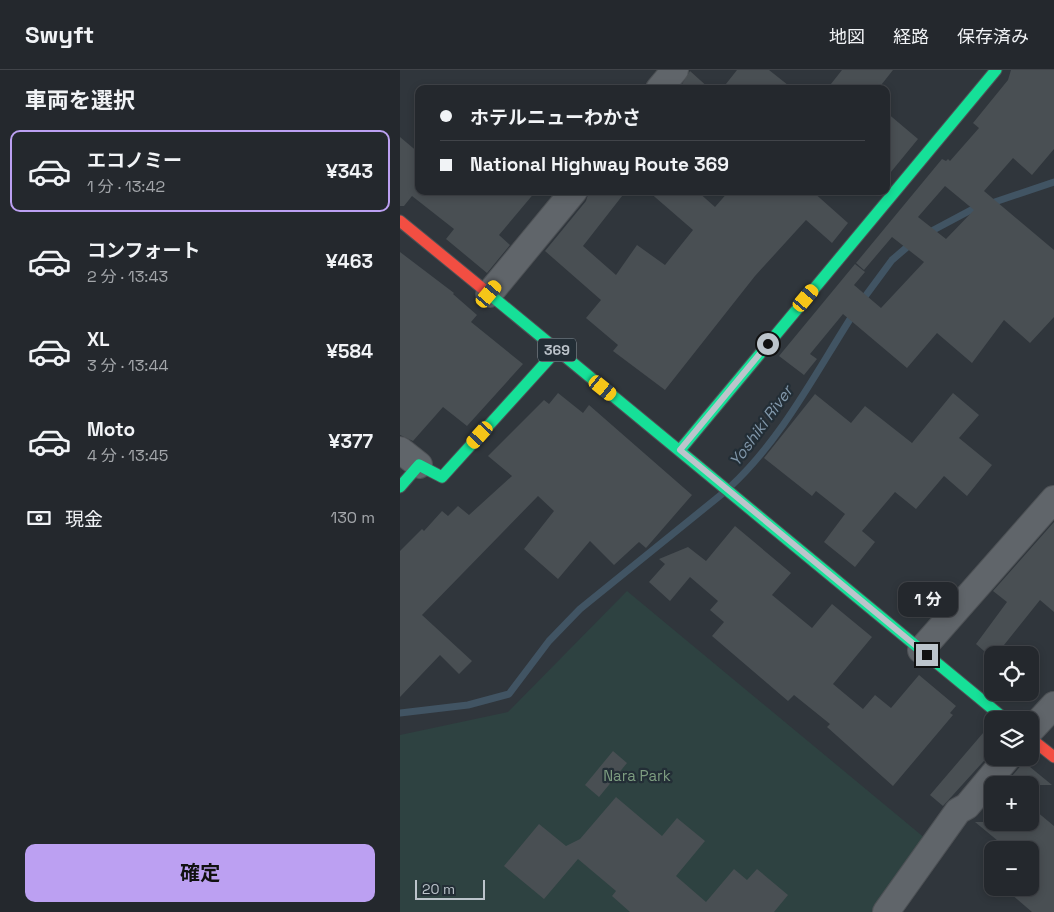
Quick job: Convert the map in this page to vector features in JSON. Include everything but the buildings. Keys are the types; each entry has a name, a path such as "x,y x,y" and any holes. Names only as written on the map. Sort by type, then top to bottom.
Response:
{"main road":[{"path":"680,450 996,70"},
{"name":"369","path":"400,221 995,711"},
{"path":"400,487 409,457 442,477 557,350"},
{"path":"1039,745 1054,757"}],"street":[{"path":"662,85 675,70"},
{"path":"489,294 571,195"},
{"path":"922,650 1054,499"},
{"path":"1039,722 1054,705"},
{"path":"886,912 958,811 967,806 1000,766"}],"green space":[{"name":"Nara Park","path":"627,591 926,839 878,912 400,912 400,735 508,712"}],"waterway":[{"name":"Yoshiki River","path":"926,234 971,210 1054,182"},
{"name":"Yoshiki River","path":"861,302 892,260 913,242"},
{"name":"Yoshiki River","path":"730,487 749,468 782,426 854,313"},
{"name":"Yoshiki River","path":"400,713 468,705 509,694 549,641 580,609 722,494"}],"traffic: fast":[{"path":"680,450 996,70"},
{"path":"488,293 995,711"},
{"path":"400,487 419,465 442,477 557,350"}],"traffic: jam":[{"path":"400,221 488,293"},
{"path":"1039,745 1054,757"}],"route":[{"path":"768,344 680,450 712,479 927,655"}]}
